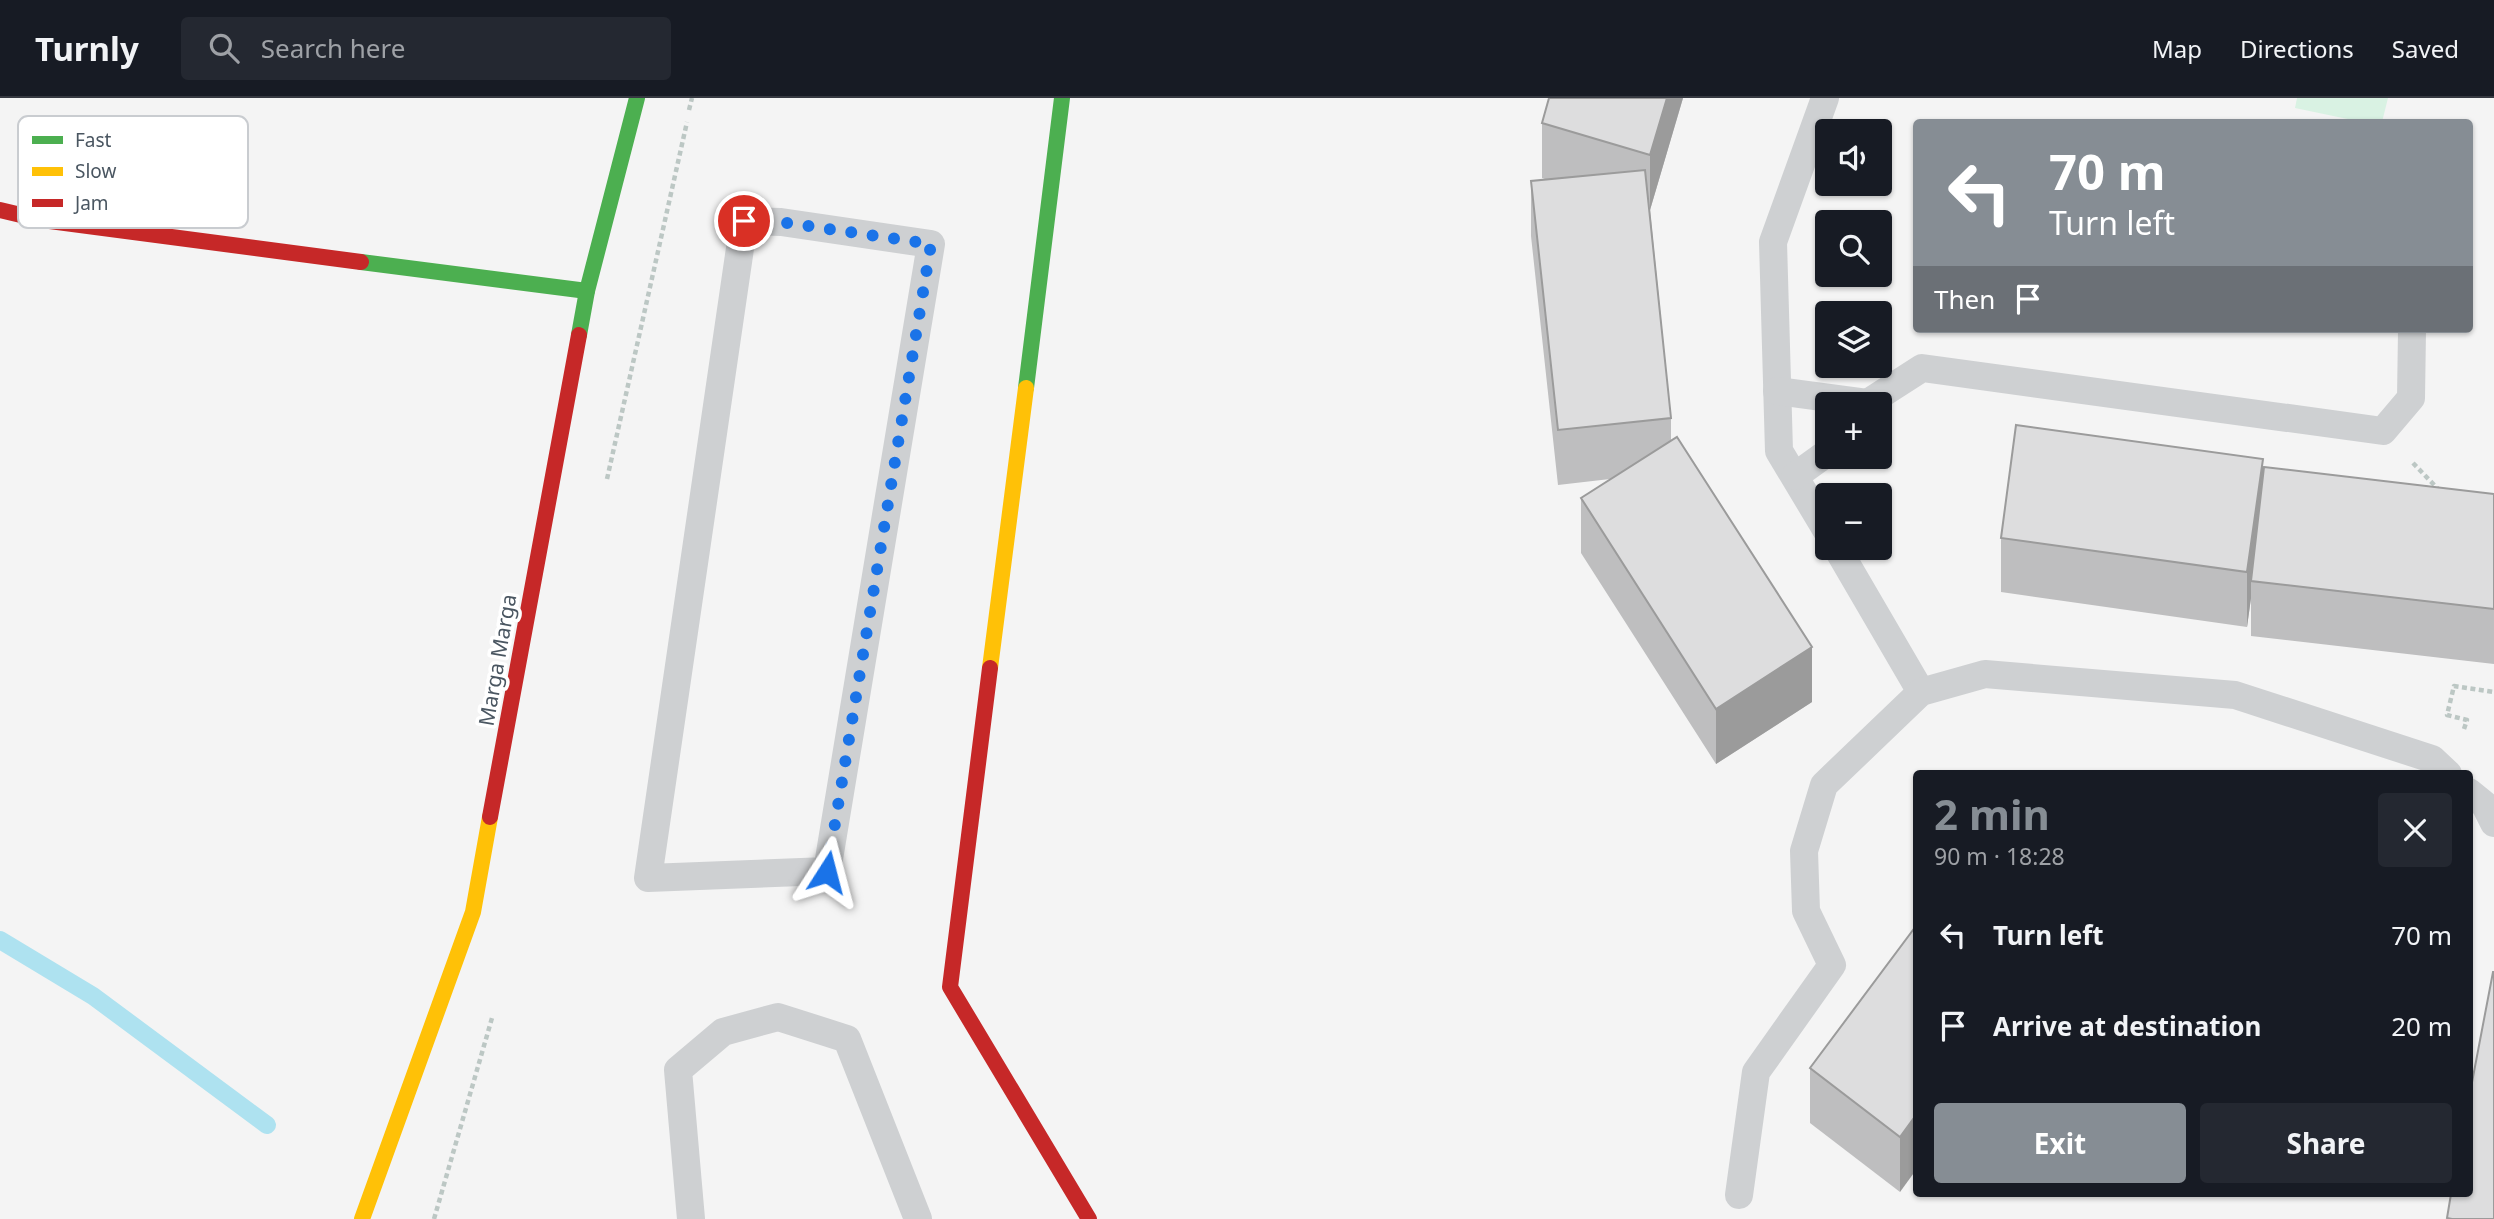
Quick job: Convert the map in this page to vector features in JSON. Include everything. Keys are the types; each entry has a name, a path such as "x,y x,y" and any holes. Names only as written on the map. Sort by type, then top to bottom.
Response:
{"street":[{"name":"Marga Marga","path":"362,1219 473,912 587,291 637,98"},
{"path":"1062,98 950,987 1089,1219"},
{"path":"0,210 18,214"},
{"path":"103,228 587,291"}],"lane":[{"path":"1815,510 1779,451 1773,242 1825,98"},
{"path":"744,221 781,222 931,244 827,872 648,878 744,221"},
{"path":"1885,392 1922,368 2383,431 2411,398 2412,333"},
{"path":"1777,391 1815,397"},
{"path":"1795,476 1815,462"},
{"path":"1843,560 1921,692"},
{"path":"1739,1195 1756,1072 1832,965 1806,911 1804,851 1824,785 1921,692 1985,674 2235,695 2432,759 2444,770"},
{"path":"2473,795 2485,805 2494,823"},
{"path":"691,1219 678,1070 723,1032 778,1017 847,1040 918,1219"}],"path":[{"path":"2383,431 2445,496"},
{"path":"2463,734 2467,720 2447,715 2454,686 2494,692"}],"green space":[{"path":"2297,98 2388,98 2383,119 2348,119 2295,108"}],"building":[{"path":"1549,98 1667,98 1650,155 1542,123"},
{"path":"1645,170 1671,418 1558,430 1531,181"},
{"path":"2016,425 2263,459 2247,572 2001,538"},
{"path":"1677,437 1812,647 1716,709 1581,498"},
{"path":"2264,467 2494,494 2494,609 2251,581"},
{"path":"1913,930 1913,1119 1900,1137 1810,1068"},
{"path":"2494,972 2494,1219 2452,1219 2447,1218 2450,1197 2473,1197 2473,1077"}],"waterway":[{"path":"0,940 93,996 267,1125"}],"traffic: fast":[{"path":"579,335 587,291 637,98"},
{"path":"1026,388 1062,98"},
{"path":"361,262 587,291"}],"traffic: slow":[{"path":"990,668 1026,388"},
{"path":"362,1219 473,912 490,817"}],"traffic: jam":[{"path":"0,210 18,214"},
{"path":"103,228 361,262"},
{"path":"490,817 579,335"},
{"path":"990,668 950,987 1089,1219"}],"route":[{"path":"744,221 781,222 931,244 827,872"}]}
